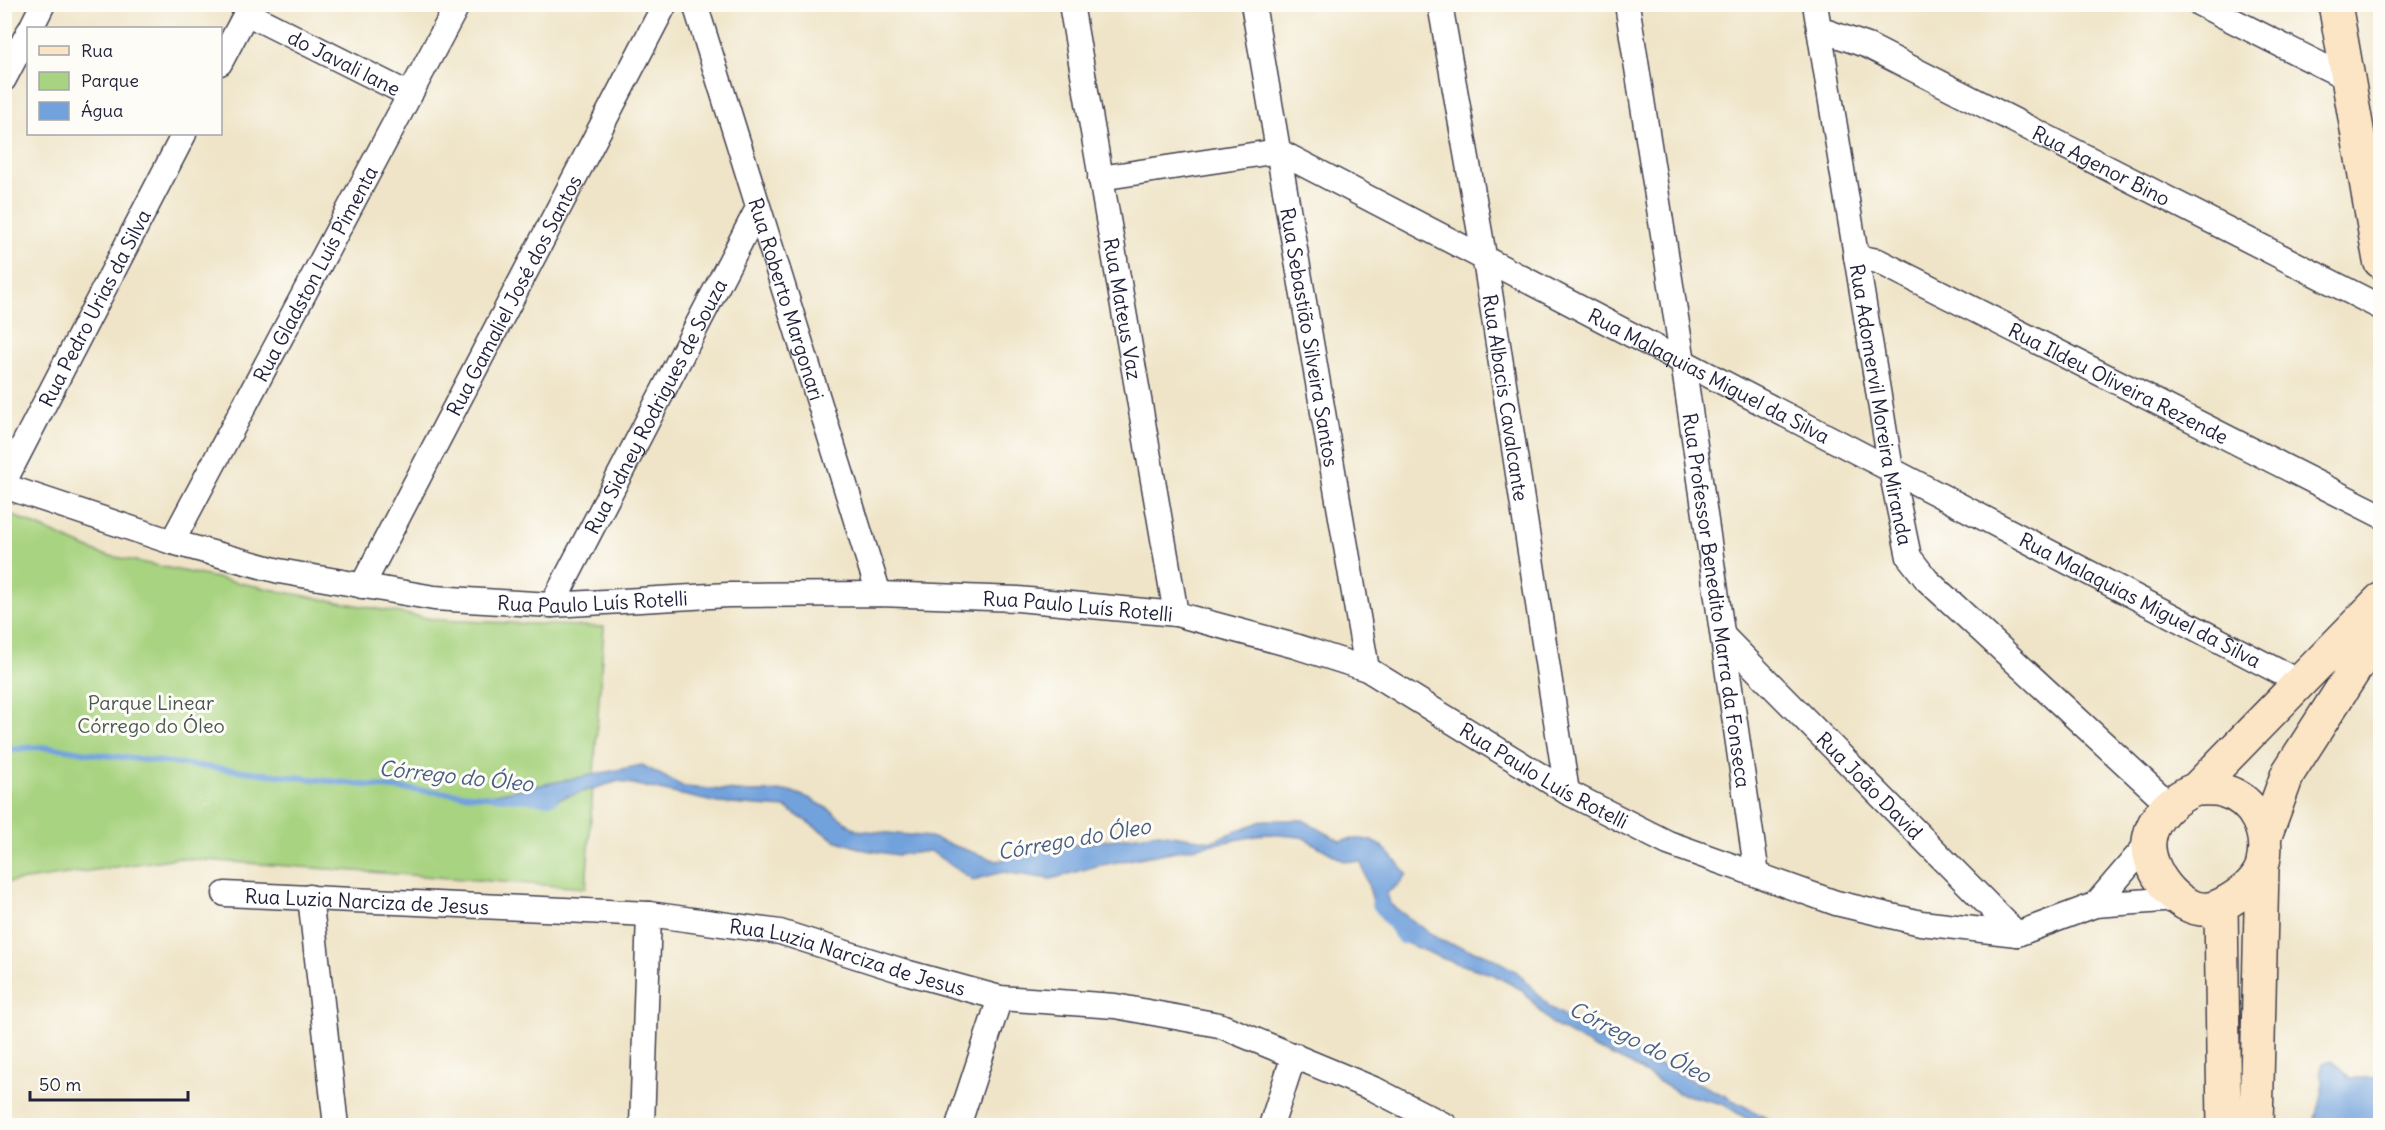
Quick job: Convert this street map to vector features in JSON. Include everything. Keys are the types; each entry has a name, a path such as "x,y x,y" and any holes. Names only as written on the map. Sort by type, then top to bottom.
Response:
{"street":[{"path":"32,27 44,4"},
{"name":"Rua Gladston Luís Pimenta","path":"172,542 458,4"},
{"name":"Rua Gamaliel José dos Santos","path":"362,586 665,4"},
{"name":"Rua Roberto Margonari","path":"695,4 879,594"},
{"name":"Rua Mateus Vaz","path":"1071,4 1176,614"},
{"name":"Rua Sebastião Silveira Santos","path":"1253,4 1367,669"},
{"name":"Rua Albacis Cavalcante","path":"1440,4 1484,258 1567,792"},
{"name":"Rua Professor Benedito Marra da Fonseca","path":"1627,4 1683,362 1757,875"},
{"name":"Rua Adomervil Moreira Miranda","path":"1815,4 1891,470 1909,557 1927,580 2183,797"},
{"path":"2200,4 2347,78"},
{"path":"2335,4 2380,261"},
{"path":"222,59 248,9"},
{"name":"do Javali lane","path":"248,9 410,95"},
{"name":"Rua Agenor Bino","path":"1819,29 1868,46 2380,307"},
{"path":"4,79 27,35"},
{"name":"Rua Pedro Urias da Silva","path":"4,484 183,135"},
{"path":"1100,178 1278,151"},
{"name":"Rua Malaquias Miguel da Silva","path":"1278,151 2299,682"},
{"name":"Rua Sidney Rodrigues de Souza","path":"552,604 758,208"},
{"name":"Rua Ildeu Oliveira Rezende","path":"1856,257 1878,261 2380,515"},
{"name":"Rua Paulo Luís Rotelli","path":"4,484 172,542 279,571 434,598 552,604 728,594 879,594 1018,599 1176,614 1295,646 1367,669 1567,792 1668,843 1836,903 1921,923 2017,934 2095,905 2177,899"},
{"path":"2262,868 2246,890 2221,906 2207,909 2192,907 2177,899 2166,888 2158,874 2149,842 2154,827 2380,600"},
{"path":"2256,1125 2262,868 2265,836 2288,773 2380,630"},
{"name":"Rua João David","path":"1724,637 2017,934"},
{"path":"2183,797 2222,790 2240,798 2250,807 2265,836"},
{"name":"Rua Paulo Luís Rotelli","path":"2095,905 2149,842"},
{"name":"Rua Luzia Narciza de Jesus","path":"225,894 649,914 780,932 909,973 1000,998 1115,1006 1219,1025 1376,1090 1446,1125"},
{"path":"310,897 336,1125"},
{"path":"2221,906 2224,1125"},
{"path":"642,1125 649,914"},
{"path":"958,1125 1000,998"},
{"path":"1271,1125 1294,1055"}],"green space":[{"name":"Parque Linear Córrego do Óleo","path":"5,512 101,554 284,592 438,620 604,627 586,888 178,858 5,883"}],"water":[{"path":"642,765 684,787 751,792 790,791 809,798 830,810 856,830 930,837 997,861 1049,848 1159,833 1212,841 1264,820 1303,820 1340,841 1364,839 1372,841 1386,850 1407,874 1387,893 1390,904 1441,941 1487,955 1517,972 1551,1008 1600,1036 1725,1096 1779,1125 1757,1125 1723,1104 1678,1093 1630,1064 1552,1024 1522,990 1494,975 1444,959 1401,941 1374,904 1361,862 1344,861 1302,837 1267,834 1096,866 1051,879 1003,872 973,880 930,851 898,855 865,850 835,840 786,808 718,803 619,781 548,802 485,796"},
{"path":"2332,1060 2350,1078 2373,1078 2380,1075 2380,1125 2311,1125 2321,1100 2322,1079 2320,1074 2323,1063"}],"waterway":[{"name":"Córrego do Óleo","path":"4,751 38,747 382,787 548,802 555,800"},
{"name":"Córrego do Óleo","path":"1375,901 1374,904 1401,941 1406,941"}]}
